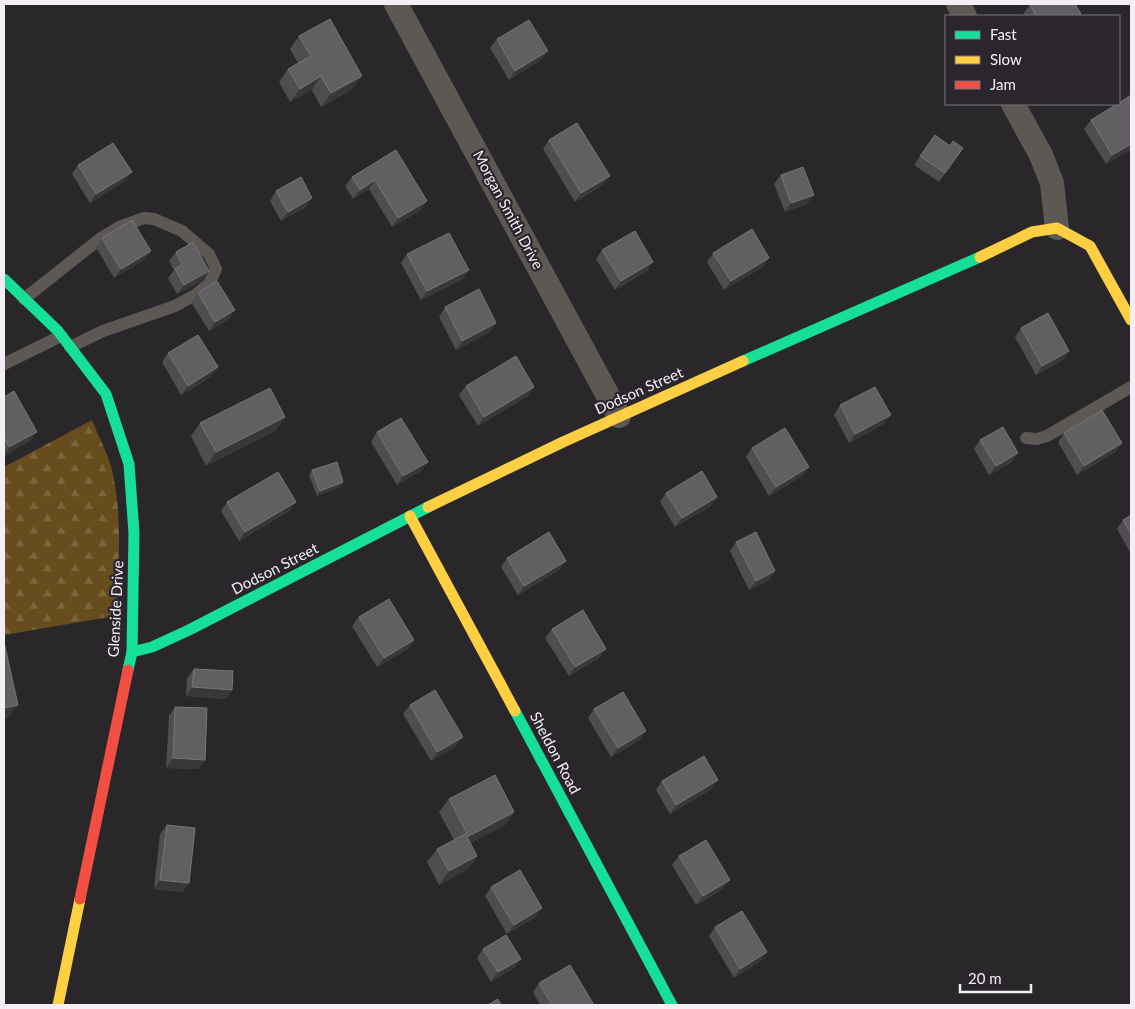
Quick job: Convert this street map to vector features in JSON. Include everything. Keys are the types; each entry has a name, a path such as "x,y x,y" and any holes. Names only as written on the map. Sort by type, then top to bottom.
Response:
{"street":[{"name":"Morgan Smith Drive","path":"396,4 619,416"},
{"path":"958,4 964,15"},
{"path":"1014,105 1041,155 1052,183 1057,228 1090,246 1131,320"},
{"name":"Dodson Street","path":"132,652 152,647 189,630 410,516 619,416 1032,232 1057,228"},
{"name":"Glenside Drive","path":"4,279 61,336 106,394 129,464 134,533 132,652 58,1005"},
{"name":"Sheldon Road","path":"410,516 672,1005"}],"lane":[{"path":"24,299 101,238 119,227 144,218 154,219 182,231 210,254 216,268 210,284 195,295 175,306 103,331 70,347"},
{"path":"4,364 61,336"},
{"path":"1026,438 1036,439 1046,436 1131,387"}],"green space":[{"path":"92,420 112,470 118,507 119,561 115,616 4,635 4,467"}],"building":[{"path":"1075,4 1081,14 1035,15 1030,5"},
{"path":"330,19 362,76 331,93 321,76 300,89 288,69 311,56 299,36"},
{"path":"529,20 548,51 515,71 497,39"},
{"path":"1131,95 1131,144 1112,155 1091,120 1115,105 1120,105 1120,102"},
{"path":"577,123 610,176 581,193 549,140"},
{"path":"935,135 950,146 953,141 963,148 945,173 920,156"},
{"path":"113,143 132,172 96,194 78,165"},
{"path":"396,150 427,201 398,218 375,180 360,190 352,177"},
{"path":"803,167 814,195 791,203 781,175"},
{"path":"301,177 312,198 288,212 276,191"},
{"path":"132,220 151,251 121,269 102,238"},
{"path":"752,229 769,258 731,281 713,253"},
{"path":"635,231 653,262 621,281 602,250"},
{"path":"449,233 469,270 427,291 407,254"},
{"path":"193,242 209,271 184,285 175,269 182,265 176,252"},
{"path":"217,281 235,310 215,322 198,293"},
{"path":"479,289 496,323 462,341 445,307"},
{"path":"1048,313 1069,351 1042,366 1021,328"},
{"path":"198,335 218,367 188,386 168,353"},
{"path":"516,356 534,387 484,417 466,386"},
{"path":"875,387 891,415 855,434 840,405"},
{"path":"270,388 285,417 216,452 200,423"},
{"path":"14,391 37,432 9,447 4,438 4,397"},
{"path":"1102,410 1122,443 1084,466 1064,433"},
{"path":"401,418 428,462 403,476 377,432"},
{"path":"1003,427 1018,453 996,466 980,440"},
{"path":"785,428 809,467 776,487 752,448"},
{"path":"337,462 343,482 320,491 312,470"},
{"path":"702,471 717,497 682,518 666,493"},
{"path":"278,472 296,502 245,532 227,502"},
{"path":"1131,515 1131,534 1123,520"},
{"path":"549,532 566,561 524,586 507,558"},
{"path":"756,532 775,571 756,581 736,542"},
{"path":"389,599 414,640 384,658 359,617"},
{"path":"583,610 606,649 575,667 552,629"},
{"path":"4,642 18,705 4,708"},
{"path":"194,669 233,671 232,690 192,687"},
{"path":"435,690 463,737 437,752 410,705"},
{"path":"623,692 646,731 618,748 594,709"},
{"path":"175,707 207,708 205,760 173,758"},
{"path":"704,756 718,780 676,805 662,781"},
{"path":"495,775 514,812 467,837 477,856 449,871 437,849 467,833 449,799"},
{"path":"167,825 195,828 189,883 160,880"},
{"path":"706,840 730,880 703,896 679,856"},
{"path":"520,870 542,908 514,925 491,887"},
{"path":"742,911 767,952 740,969 715,927"},
{"path":"506,935 521,959 498,972 483,949"},
{"path":"570,965 594,1005 552,1005 539,983"},
{"path":"498,999 501,1005 488,1005"}],"traffic: fast":[{"path":"743,361 980,257"},
{"path":"4,279 58,331 106,394 129,464 134,533 132,652 128,670"},
{"path":"132,652 152,647 189,630 428,507"},
{"path":"515,711 672,1005"}],"traffic: slow":[{"path":"980,257 1032,232 1057,228 1090,246 1131,320"},
{"path":"428,507 563,442 743,361"},
{"path":"410,516 515,711"},
{"path":"58,1005 80,899"}],"traffic: jam":[{"path":"80,899 128,670"}]}
